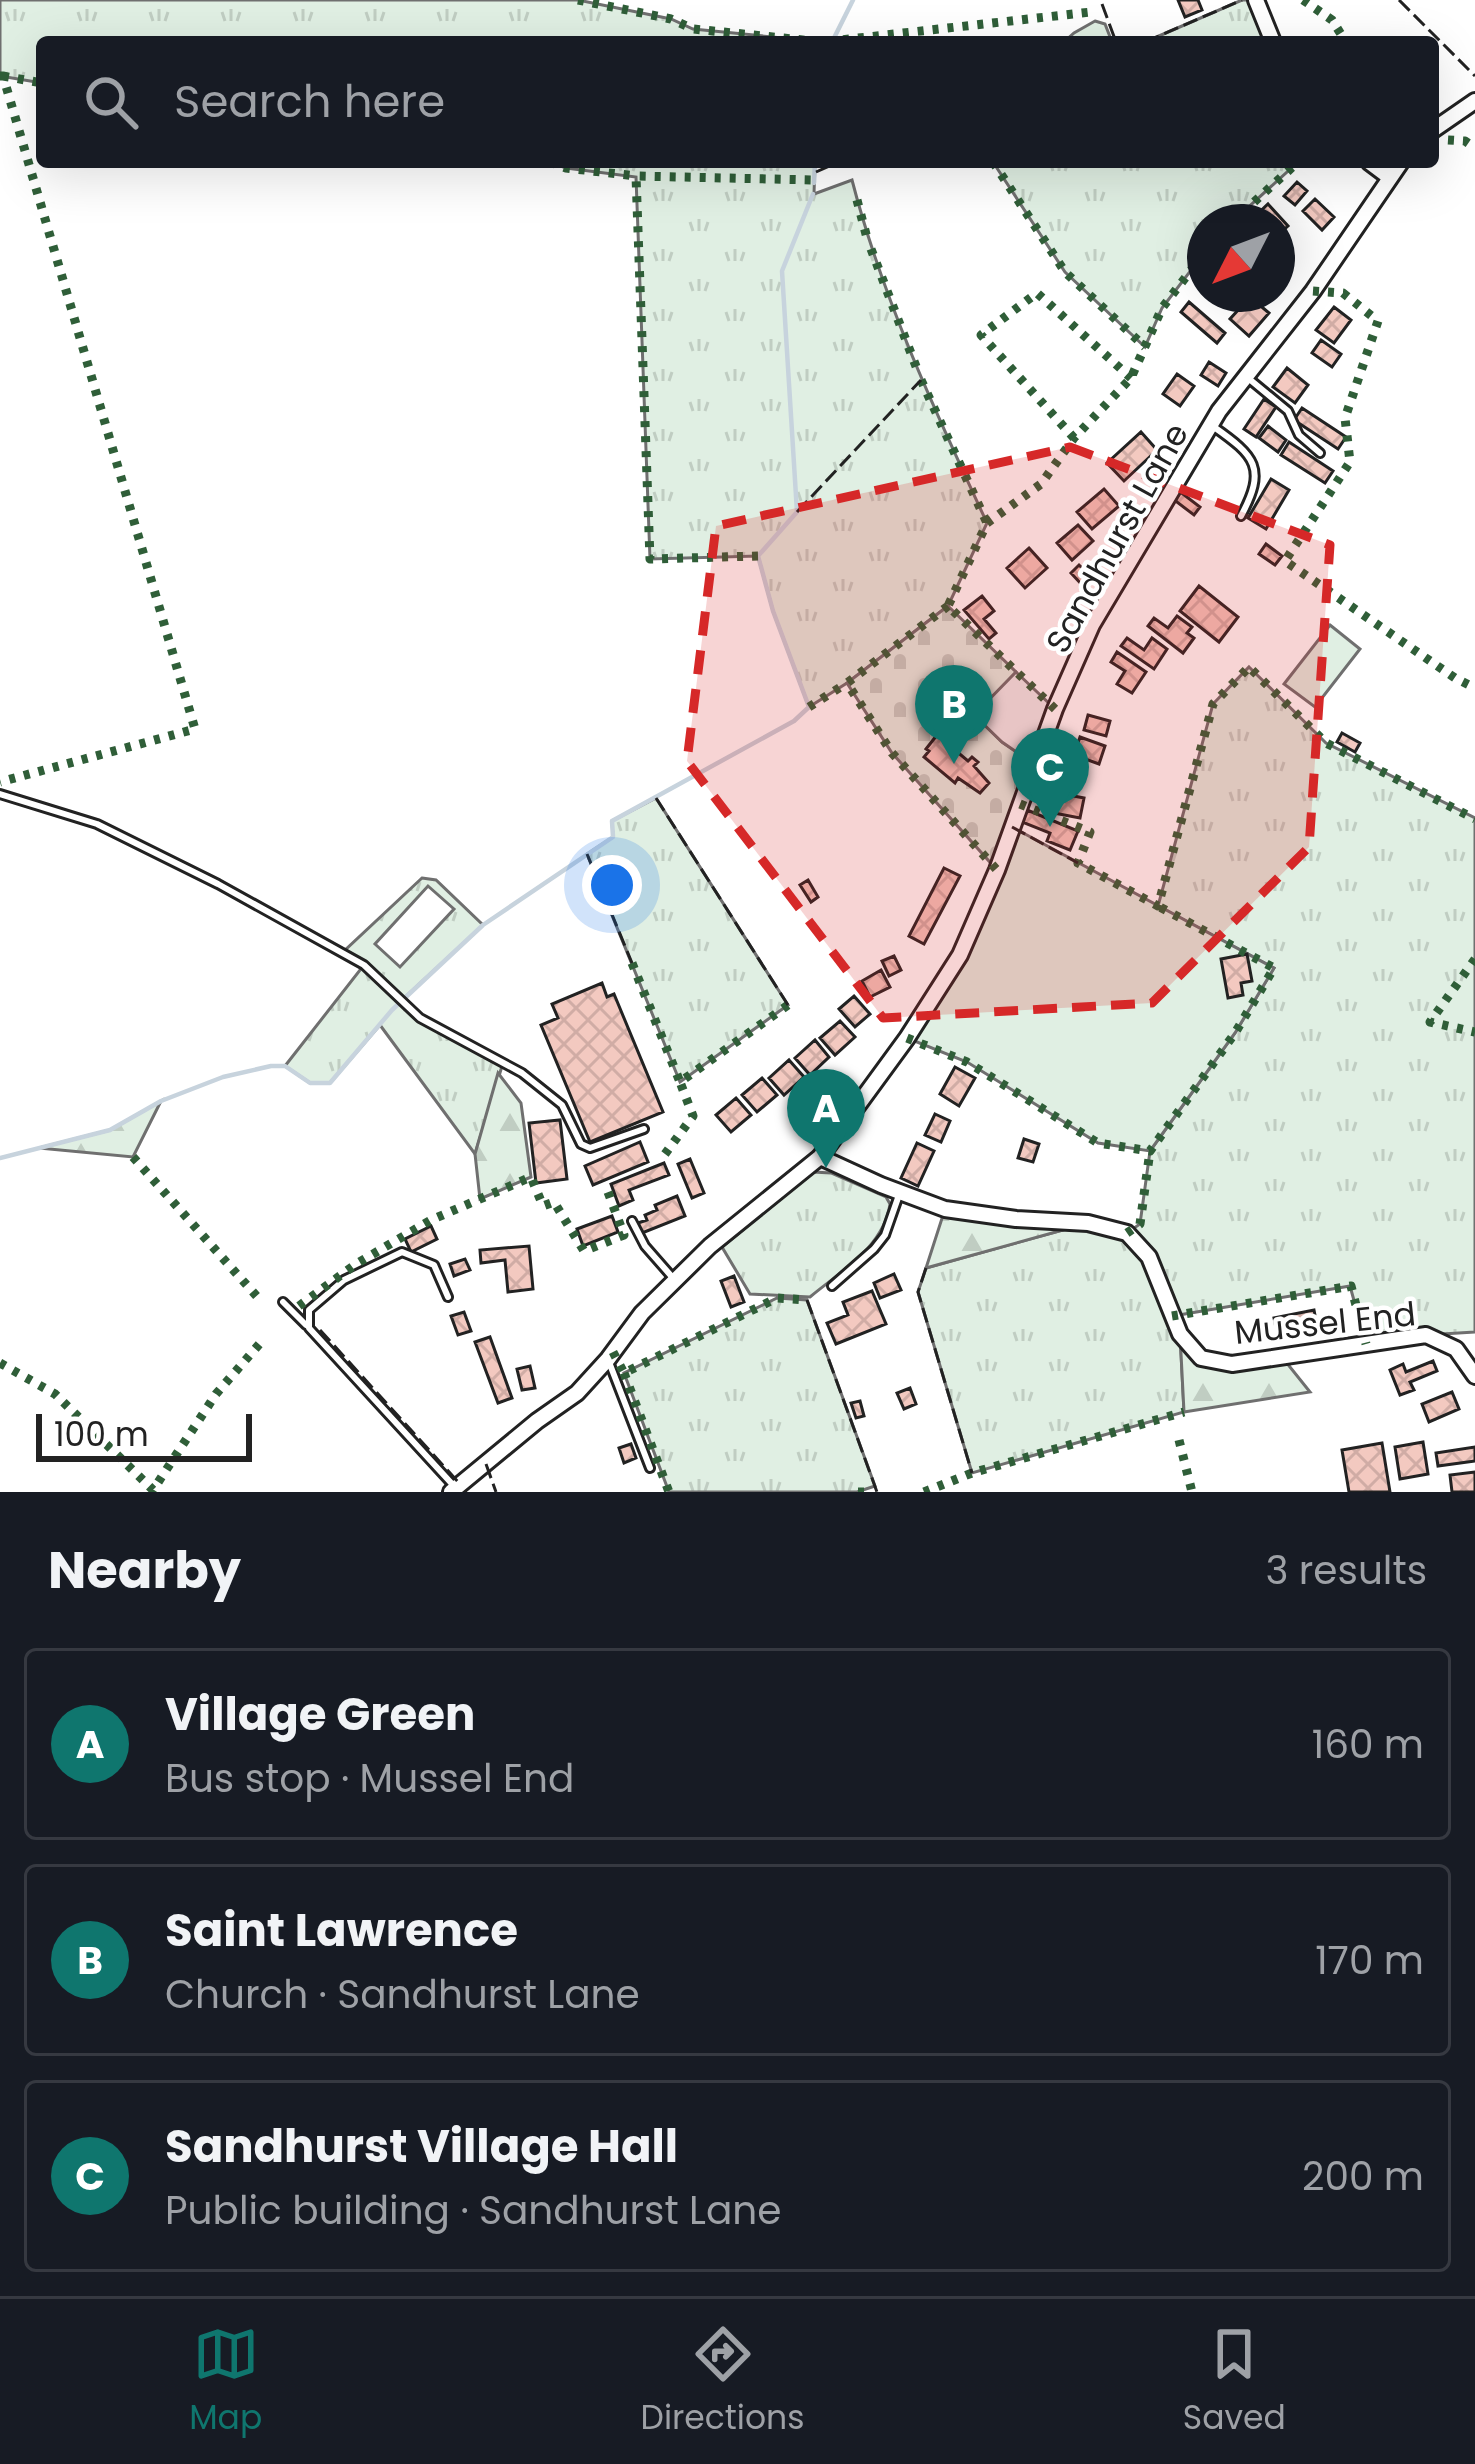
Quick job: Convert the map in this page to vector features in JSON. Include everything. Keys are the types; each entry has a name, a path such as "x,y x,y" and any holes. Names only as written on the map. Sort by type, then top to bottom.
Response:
{"street":[{"path":"1256,0 1271,36"},
{"path":"1439,126 1475,101"},
{"path":"1377,168 1388,177"},
{"name":"Sandhurst Lane","path":"453,1490 577,1393 642,1313 710,1246 820,1157 918,1023 960,955 1092,625 1211,425 1312,291 1396,168"},
{"name":"Mussel End","path":"820,1157 945,1209 1016,1220 1088,1223 1127,1233 1148,1257 1180,1334 1201,1358 1232,1364 1426,1335 1456,1349 1475,1376"}],"lane":[{"path":"1245,376 1288,411 1299,435 1320,453"},
{"path":"1211,425 1244,448 1251,460 1257,480 1241,516"},
{"path":"0,794 97,824 364,965 420,1018 522,1072 562,1105 580,1144 590,1148 644,1129"},
{"path":"832,1286 885,1234 900,1192"},
{"path":"632,1221 645,1246 676,1280"},
{"path":"309,1328 309,1310 344,1280 402,1252 434,1264 448,1297"},
{"path":"284,1302 453,1490"},
{"path":"608,1359 650,1468"}],"highlighted area":[{"path":"1070,447 1330,545 1309,847 1152,1003 883,1018 687,761 716,526"}],"green space":[{"path":"0,0 578,0 671,19 693,29 763,36 36,36 36,82 0,76"},
{"path":"1242,0 1256,0 1271,36 1159,36"},
{"path":"1095,21 1105,24 1110,36 1071,36"},
{"path":"566,168 815,168 814,194 852,180 895,312 987,523 948,606 809,707 758,556 650,559 636,177"},
{"path":"997,168 1291,168 1252,204 1187,204 1187,275 1162,308 1145,347 1065,272"},
{"path":"948,606 1016,672 975,715 1034,764 997,870 892,753 847,683"},
{"path":"1330,625 1360,649 1315,707 1284,684"},
{"path":"1249,667 1326,743 1475,818 1475,1332 1366,1344 1350,1286 1173,1316 1180,1334 1184,1412 972,1473 918,1292 926,1268 1088,1223 1127,1233 1140,1224 1150,1151 1235,1033 1274,968 1158,906 1213,704"},
{"path":"656,798 788,1005 680,1082 587,854 613,837 612,821"},
{"path":"1012,827 1274,968 1235,1033 1150,1151 1098,1143 967,1062 907,1038 960,954"},
{"path":"422,878 436,880 483,925 403,999 420,1018 503,1063 475,1154 380,1025 330,1083 310,1083 285,1066 364,965 342,953","holes":["428,886 454,909 400,967 375,944"]},
{"path":"498,1073 521,1103 531,1177 480,1199 475,1154"},
{"path":"161,1101 133,1157 39,1148 110,1130"},
{"path":"813,1172 831,1173 886,1197 890,1204 879,1233 859,1257 810,1297 750,1294 722,1247"},
{"path":"945,1209 1088,1223 926,1268"},
{"path":"777,1298 807,1300 875,1486 857,1492 669,1492 624,1373"},
{"path":"1180,1334 1201,1358 1282,1357 1310,1392 1184,1412"}],"shaded area":[{"path":"1016,672 1055,709 1034,764 974,715"}],"building":[{"path":"1178,0 1198,0 1202,10 1185,17"},
{"path":"1297,182 1307,191 1295,205 1284,196"},
{"path":"1315,199 1334,217 1322,230 1303,211"},
{"path":"1187,304 1187,312 1201,312 1225,333 1217,343 1181,312"},
{"path":"1334,307 1351,320 1334,343 1316,330"},
{"path":"1236,312 1269,313 1249,336 1230,319"},
{"path":"1321,340 1341,354 1332,367 1312,353"},
{"path":"1209,362 1226,373 1218,386 1201,375"},
{"path":"1287,368 1308,385 1295,403 1273,387"},
{"path":"1177,374 1194,386 1180,406 1163,394"},
{"path":"1264,399 1276,407 1256,437 1244,429"},
{"path":"1302,408 1346,437 1338,449 1294,420"},
{"path":"1268,426 1286,440 1278,452 1259,438"},
{"path":"1141,432 1157,450 1124,481 1107,463"},
{"path":"1289,442 1333,471 1325,483 1281,455"},
{"path":"1271,479 1289,490 1266,529 1248,518"},
{"path":"1104,489 1119,506 1092,529 1077,512"},
{"path":"1179,491 1200,507 1194,515 1173,499"},
{"path":"1078,525 1093,541 1072,560 1057,543"},
{"path":"1266,544 1282,556 1275,565 1259,554"},
{"path":"1029,548 1047,568 1025,588 1007,568"},
{"path":"1079,565 1092,578 1083,586 1071,573"},
{"path":"1199,586 1238,617 1219,642 1180,611"},
{"path":"982,596 994,611 984,619 996,633 989,639 964,610"},
{"path":"1177,616 1192,627 1187,633 1194,638 1183,653 1148,626 1154,618 1168,628"},
{"path":"1127,638 1144,650 1152,638 1167,649 1154,669 1121,646"},
{"path":"1117,652 1146,672 1132,693 1117,684 1125,671 1111,662"},
{"path":"1088,715 1110,721 1106,736 1084,730"},
{"path":"1342,733 1360,743 1355,752 1337,742"},
{"path":"937,735 968,761 972,757 978,762 974,766 989,783 980,793 958,778 955,783 924,757"},
{"path":"1080,737 1105,746 1099,764 1074,755"},
{"path":"1058,793 1084,798 1080,818 1054,813"},
{"path":"1027,810 1078,831 1070,850 1047,841 1050,833 1022,822"},
{"path":"944,868 960,876 924,944 909,936"},
{"path":"808,880 818,897 811,902 800,885"},
{"path":"1247,954 1252,981 1241,983 1243,995 1228,998 1221,959"},
{"path":"894,956 901,970 889,976 882,961"},
{"path":"881,970 890,987 870,997 862,981"},
{"path":"602,983 607,997 614,994 663,1112 590,1142 541,1025 558,1018 552,1004"},
{"path":"854,996 870,1014 855,1027 839,1009"},
{"path":"840,1021 855,1037 835,1055 820,1038"},
{"path":"815,1040 829,1057 810,1075 795,1058"},
{"path":"789,1060 804,1077 784,1095 769,1078"},
{"path":"955,1067 975,1078 959,1106 940,1094"},
{"path":"762,1078 777,1095 757,1112 742,1095"},
{"path":"736,1098 751,1115 731,1132 716,1115"},
{"path":"935,1114 950,1121 941,1142 925,1135"},
{"path":"560,1120 567,1179 536,1183 529,1123"},
{"path":"1024,1139 1039,1144 1033,1162 1018,1158"},
{"path":"640,1142 648,1162 593,1185 585,1166"},
{"path":"917,1143 934,1151 918,1186 901,1178"},
{"path":"690,1159 704,1193 692,1198 678,1164"},
{"path":"664,1163 669,1175 629,1190 633,1200 619,1206 611,1184"},
{"path":"677,1196 685,1216 642,1233 638,1223 647,1220 645,1215"},
{"path":"612,1216 618,1232 583,1246 577,1229"},
{"path":"431,1226 437,1239 411,1252 405,1239"},
{"path":"529,1246 533,1289 508,1292 505,1260 481,1263 480,1250"},
{"path":"465,1259 470,1270 454,1276 450,1264"},
{"path":"894,1274 901,1290 880,1298 874,1283"},
{"path":"734,1276 744,1302 731,1307 721,1281"},
{"path":"872,1291 886,1324 836,1344 827,1323 848,1315 843,1302"},
{"path":"1314,1310 1318,1331 1278,1339 1274,1318"},
{"path":"464,1312 471,1331 458,1335 451,1316"},
{"path":"490,1337 512,1398 498,1403 475,1342"},
{"path":"1433,1361 1437,1371 1410,1382 1414,1390 1400,1395 1390,1370 1403,1364 1406,1372"},
{"path":"530,1366 535,1388 522,1390 517,1369"},
{"path":"910,1388 916,1404 904,1409 897,1393"},
{"path":"1452,1392 1459,1409 1429,1422 1422,1404"},
{"path":"860,1401 864,1416 856,1418 851,1403"},
{"path":"1423,1442 1428,1474 1400,1479 1395,1447"},
{"path":"1382,1443 1390,1492 1349,1492 1342,1450"},
{"path":"631,1444 636,1458 624,1463 619,1448"},
{"path":"1475,1447 1475,1461 1438,1466 1436,1453"},
{"path":"1475,1472 1475,1492 1452,1492 1450,1475"}],"waterway":[{"path":"835,36 853,0"},
{"path":"814,183 815,168"},
{"path":"0,1158 110,1130 161,1101 223,1077 271,1066 285,1066 310,1083 330,1083 392,1010 483,925 613,837 612,821 794,721 809,707 758,556 797,512 782,271 813,194"}],"hedge":[{"path":"578,0 671,19 693,29 763,36"},
{"path":"1303,0 1332,20 1342,36"},
{"path":"877,36 1091,12"},
{"path":"0,76 195,729 0,782"},
{"path":"3,76 36,82"},
{"path":"1439,139 1465,141 1475,148"},
{"path":"566,168 636,176"},
{"path":"997,168 1065,272 1145,347"},
{"path":"1252,204 1291,168"},
{"path":"758,556 650,559 636,176 815,180"},
{"path":"857,200 867,238"},
{"path":"871,249 917,369"},
{"path":"1055,709 948,606 987,523 1041,484 1074,438 1131,378 1162,308 1187,275"},
{"path":"1313,291 1343,293 1378,321 1345,418 1350,462 1285,561 1475,688"},
{"path":"1074,438 981,335 1037,293 1131,378"},
{"path":"921,380 987,523"},
{"path":"948,606 847,683 892,753 997,870"},
{"path":"1020,804 1090,832 1078,863 1158,906 1213,704 1249,667 1326,743 1475,819"},
{"path":"809,707 847,683"},
{"path":"907,1038 967,1062 1098,1143 1150,1151 1235,1033 1274,968 1158,906"},
{"path":"1475,959 1430,1022 1475,1032"},
{"path":"632,963 680,1082"},
{"path":"665,1154 693,1116 680,1082 788,1005"},
{"path":"1127,1233 1140,1224 1150,1151"},
{"path":"133,1157 260,1300"},
{"path":"299,1306 356,1264 431,1220 531,1177 543,1206 554,1202 584,1251 624,1235 605,1184"},
{"path":"1172,1316 1351,1286 1366,1344"},
{"path":"613,1352 624,1373 777,1298 807,1300"},
{"path":"0,1363 55,1394 153,1490 216,1394 262,1341"},
{"path":"624,1373 669,1492"},
{"path":"924,1492 972,1473 1184,1412"},
{"path":"1179,1440 1192,1492"},
{"path":"858,1492 864,1492"}],"fence":[{"path":"1159,36 1242,0"},
{"path":"1399,0 1435,36"},
{"path":"1102,4 1114,36"},
{"path":"1439,40 1475,76"},
{"path":"816,172 825,168"},
{"path":"797,512 921,380"},
{"path":"656,798 788,1005"},
{"path":"1012,827 1078,863"},
{"path":"587,854 632,963"},
{"path":"926,1268 918,1292 972,1473"},
{"path":"807,1300 877,1492"},
{"path":"320,1330 460,1484"},
{"path":"486,1464 496,1492"}],"place":[{"name":"Saint Lawrence","path":"954,764"},
{"name":"Sandhurst Village Hall","path":"1050,827"},
{"name":"Village Green","path":"826,1168"}]}
